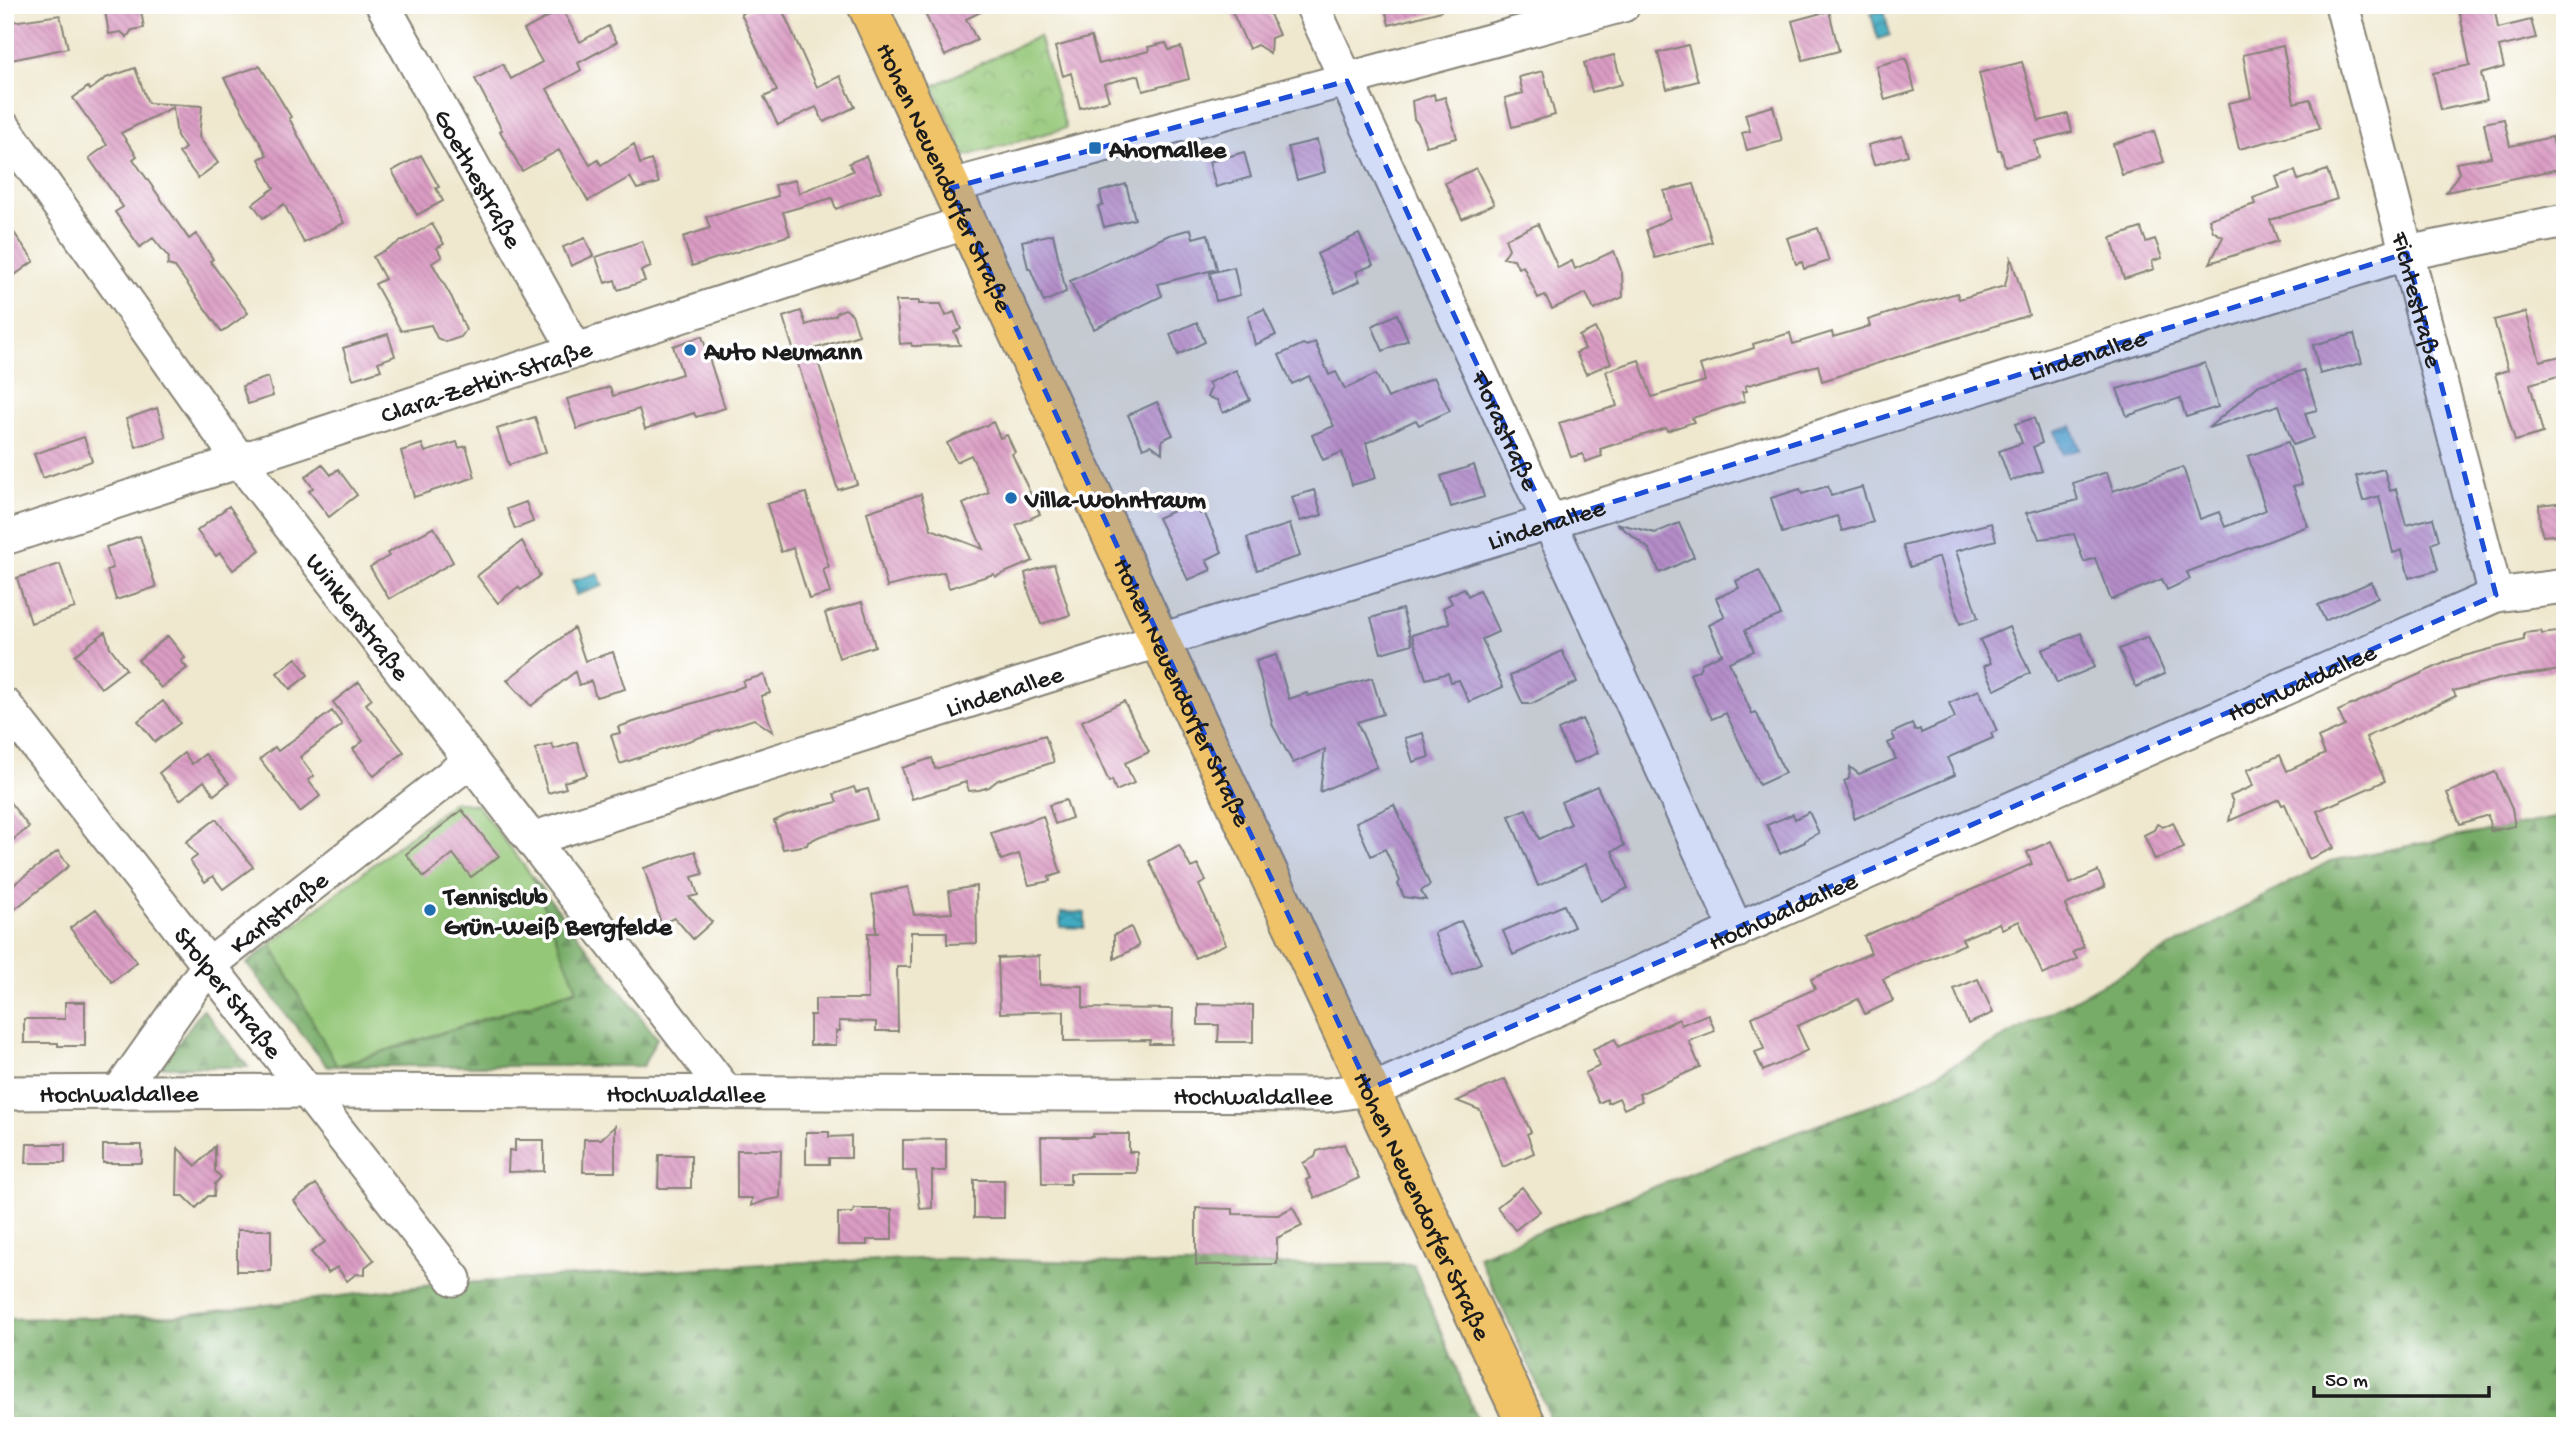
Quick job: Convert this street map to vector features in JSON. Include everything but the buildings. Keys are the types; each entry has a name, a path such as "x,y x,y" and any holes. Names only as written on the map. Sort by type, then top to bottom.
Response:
{"main road":[{"name":"Hohen Neuendorfer Straße","path":"867,5 1527,1426"}],"street":[{"name":"Goethestraße","path":"383,5 576,351"},
{"name":"Florastraße","path":"1312,5 1737,931"},
{"path":"951,188 1623,5"},
{"name":"Fichtestraße","path":"2342,5 2496,595"},
{"name":"Winklerstraße","path":"5,129 240,461 727,1093"},
{"name":"Lindenallee","path":"532,839 1160,640 1549,522 2407,253 2565,221"},
{"name":"Clara-Zetkin-Straße","path":"5,538 967,222"},
{"name":"Hochwaldallee","path":"5,1093 307,1090 1327,1096 1370,1089 1387,1084 1737,931 2496,595 2565,586"},
{"name":"Stolper Straße","path":"5,705 454,1279"},
{"name":"Karlstraße","path":"119,1092 208,966 471,760"}],"highlighted area":[{"path":"1347,81 1549,522 2407,253 2496,595 1369,1089 951,188"}],"green space":[{"path":"1039,36 1066,128 965,156 933,86"},
{"name":"Tennisclub Grün-Weiß Bergfelde","path":"454,802 477,805 531,875 577,989 337,1066 271,944"},
{"path":"2565,816 2565,1426 1552,1426 1535,1378 1478,1256 1738,1154 1894,1097 2330,861"},
{"path":"531,875 657,1038 643,1066 338,1066 577,990"},
{"path":"271,944 338,1066 327,1066 247,964"},
{"path":"203,1009 248,1067 161,1067"},
{"path":"951,1258 1176,1265 1413,1264 1480,1426 5,1426 5,1319 175,1316 433,1285 779,1263"}],"water":[{"path":"1884,10 1890,35 1878,39 1871,14"},
{"path":"2072,426 2080,449 2063,454 2055,431"},
{"path":"598,573 603,586 576,595 572,581"},
{"path":"1061,912 1085,913 1085,928 1060,927"}],"place":[{"name":"Ahornallee","path":"1095,148"},
{"name":"Auto Neumann","path":"690,350"},
{"name":"Villa-Wohntraum","path":"1011,498"},
{"name":"Tennisclub Grün-Weiß Bergfelde","path":"430,910"}]}
